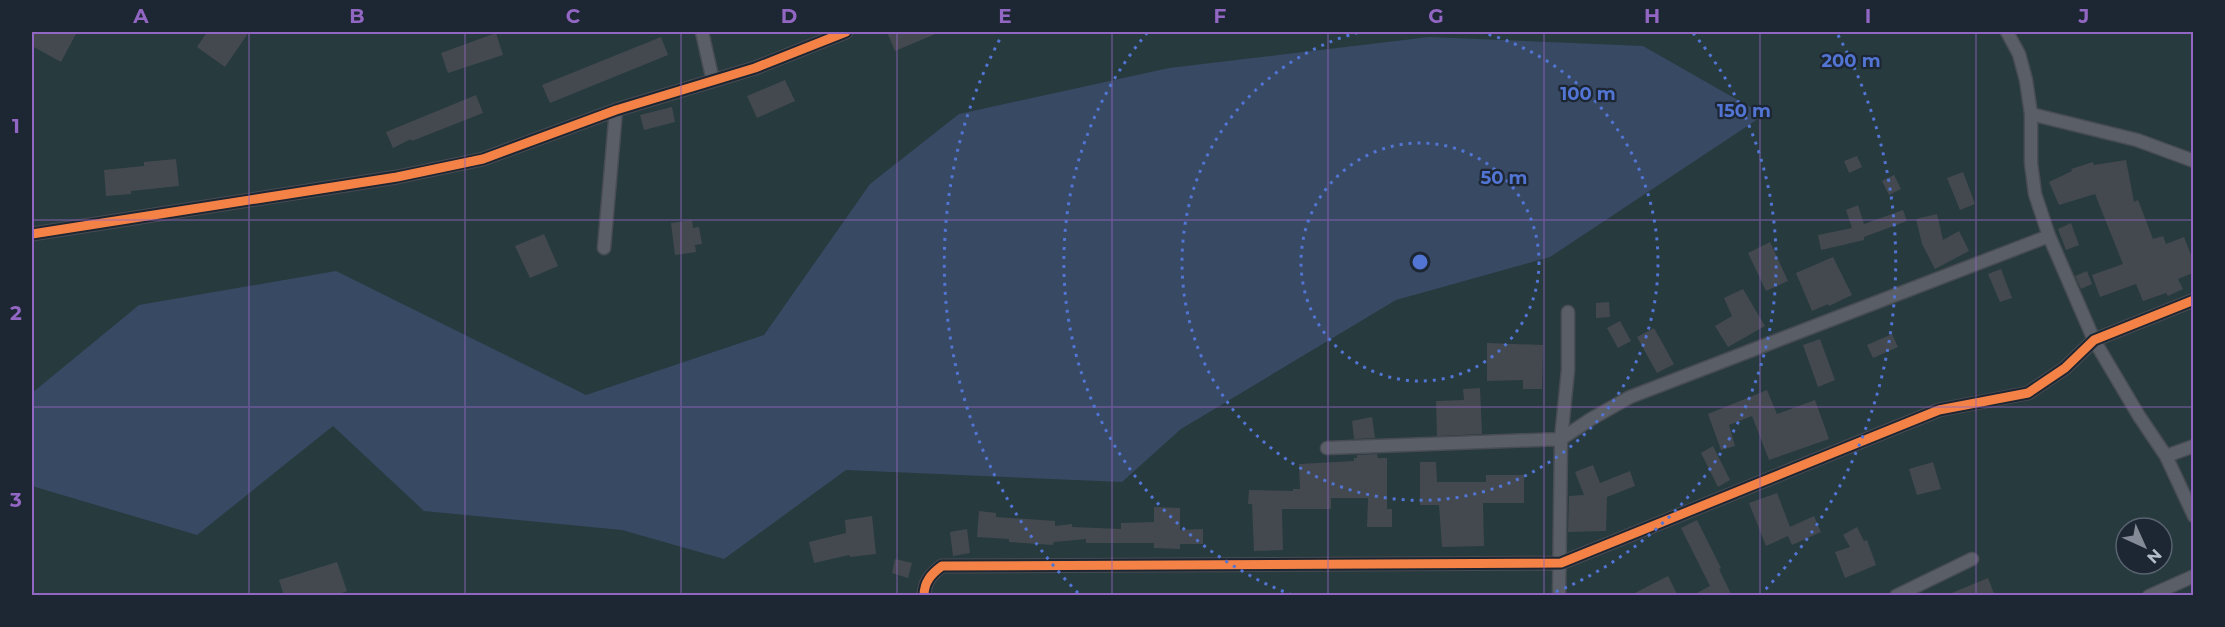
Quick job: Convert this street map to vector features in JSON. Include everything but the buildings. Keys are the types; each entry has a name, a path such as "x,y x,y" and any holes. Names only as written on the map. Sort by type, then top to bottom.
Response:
{"street":[{"path":"702,32 713,81"},
{"path":"32,234 408,175 483,159 616,110 755,68 846,32"},
{"path":"2007,32 2019,54 2031,114 2031,163 2035,194 2049,236 2094,340 2139,416 2166,456 2193,516"},
{"path":"604,248 616,110"},
{"path":"2031,114 2137,140 2193,160"},
{"path":"1327,448 1561,440 1591,419 1630,397 2049,236"},
{"path":"924,596 924,586 931,574 942,566 1561,563 1939,410 2028,393 2065,368 2094,340 2193,300"},
{"path":"1560,596 1561,440 1568,370 1568,312"},
{"path":"2166,456 2193,446"},
{"path":"1896,596 1972,559"},
{"path":"2149,596 2193,576"}],"green space":[{"path":"32,32 2193,32 2193,595 32,595"}],"water":[{"path":"1429,37 1643,46 1764,115 1550,257 1396,300 1181,429 1122,482 846,470 724,559 622,530 424,511 333,426 197,535 32,486 32,393 139,305 336,271 586,395 764,335 870,184 959,114 1169,68"}],"cycle path":[{"path":"32,234 397,177 483,159 616,110 755,68 846,32"},
{"path":"924,596 929,579 942,566 1561,563 1939,410 2028,393 2065,368 2094,340 2194,300"}]}
